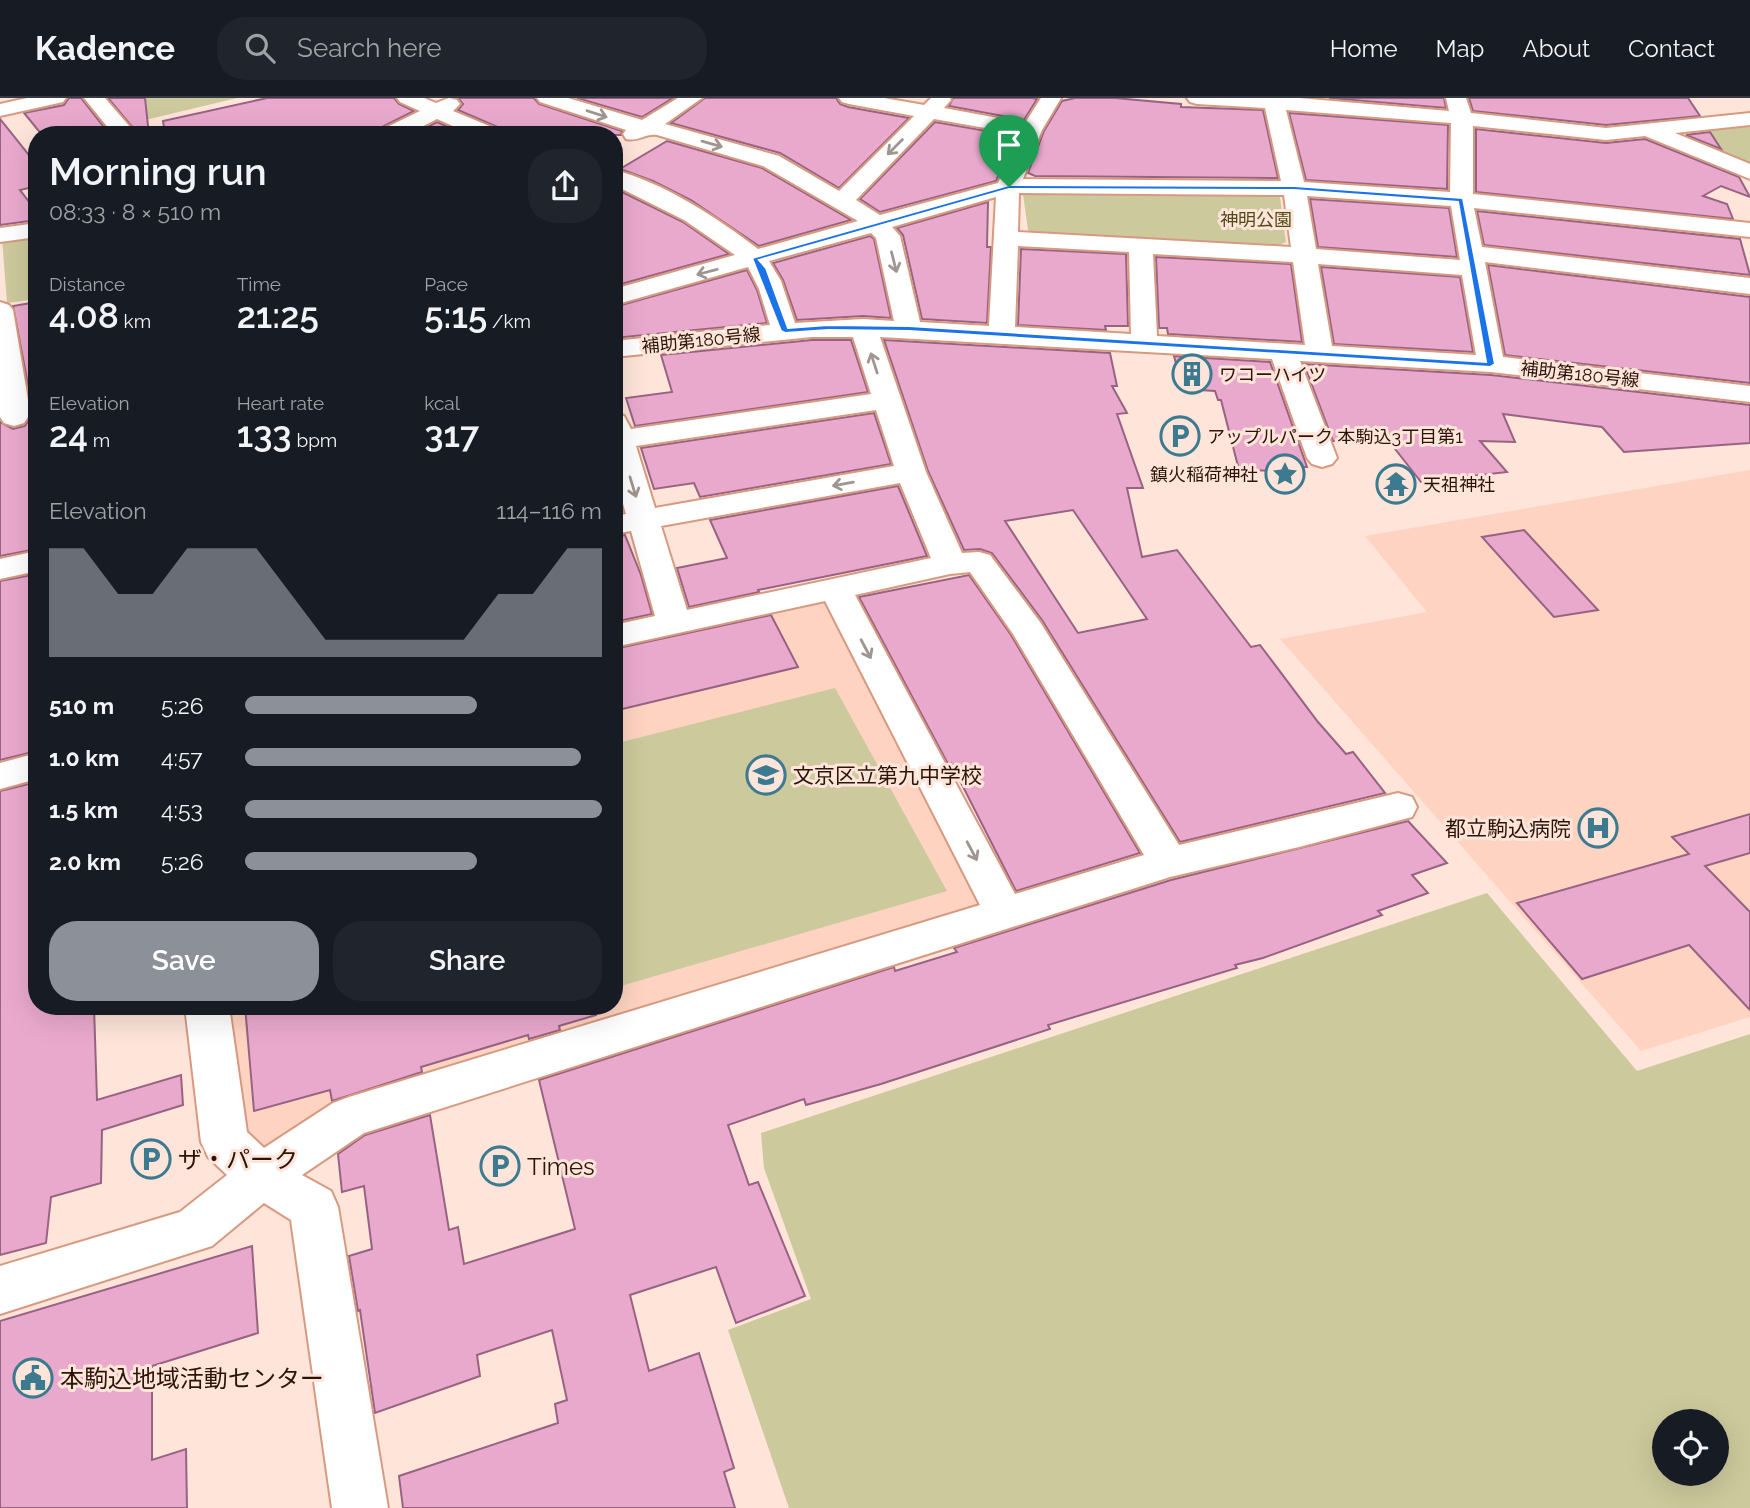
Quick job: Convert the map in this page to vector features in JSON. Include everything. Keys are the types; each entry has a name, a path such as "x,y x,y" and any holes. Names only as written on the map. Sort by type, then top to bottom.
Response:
{"street":[{"path":"0,110 56,98"},
{"path":"94,98 119,126"},
{"path":"407,98 469,126"},
{"path":"407,126 462,98"},
{"path":"547,98 628,124 771,162 869,218 888,236 909,329"},
{"path":"623,140 692,98"},
{"path":"849,98 935,106 1031,130"},
{"path":"1002,334 1009,187 1031,130 1051,98"},
{"path":"1197,98 1459,108 1606,134 1741,120"},
{"path":"1274,101 1294,188 1302,255 1320,353"},
{"path":"1696,103 1741,120"},
{"path":"839,200 846,197 935,106"},
{"path":"1459,108 1461,200 1490,364"},
{"path":"1649,130 1750,172"},
{"path":"623,180 640,186 745,250 755,259 762,268 785,331"},
{"path":"623,295 877,226 1009,187 1294,188 1461,200 1750,231"},
{"path":"0,218 0,229"},
{"path":"0,235 28,231"},
{"path":"1005,238 1302,255 1471,261 1750,286"},
{"path":"1141,247 1144,341"},
{"path":"0,310 17,416"},
{"path":"863,327 911,471 950,564"},
{"name":"補助第180号線","path":"623,348 785,331 863,327 1144,341 1490,364 1750,394"},
{"path":"1282,351 1322,458"},
{"path":"623,433 887,400"},
{"path":"629,523 911,471"},
{"path":"623,482 629,523 674,624"},
{"path":"623,634 950,564 979,562 1028,630 1169,862"},
{"path":"0,569 28,563"},
{"path":"835,589 1004,912"},
{"path":"0,776 28,768"},
{"path":"0,1290 195,1230 261,1176 349,1117 1169,862 1299,833 1398,807"},
{"path":"208,1015 225,1142 261,1176 314,1207 360,1508"}],"shaded area":[{"name":"都立駒込病院","path":"1750,470 1750,1017 1641,1051 1280,639 1427,612 1365,536"},
{"name":"文京区立第九中学校","path":"828,598 985,905 268,1156 241,1125 226,1015 623,1015 623,643"}],"green space":[{"path":"237,98 141,121 126,121 107,100"},
{"path":"1750,125 1750,163 1689,138 1691,132"},
{"name":"神明公園","path":"1034,190 1269,192 1280,197 1286,242 1277,246 1036,235 1028,230 1023,194"},
{"path":"28,234 28,300 7,303 2,238"},
{"path":"835,688 947,891 623,985 623,742"},
{"path":"1487,893 1637,1071 1750,1034 1750,1508 789,1508 728,1330 811,1299 764,1168 761,1133"}],"building":[{"path":"69,98 81,98 103,126 35,126 24,113 64,105"},
{"path":"108,98 145,98 148,126 131,126"},
{"path":"267,98 394,98 399,104 414,111 384,126 164,126 163,121"},
{"path":"458,98 534,98 539,104 607,126 495,126 458,110 463,104"},
{"path":"577,98 673,98 642,117"},
{"path":"705,98 836,98 840,104 848,107 909,118 839,188 780,153 671,123"},
{"path":"953,98 1037,99 1024,120 949,106"},
{"path":"1075,98 1115,98 1181,104 1181,107 1263,110 1278,178 1035,176 1028,173 1044,131 1062,101"},
{"path":"1329,98 1444,98 1446,108"},
{"path":"1469,98 1688,98 1700,116 1606,125 1473,111"},
{"path":"1289,113 1448,125 1447,189 1306,180"},
{"path":"0,119 28,154 28,188 20,190 28,200 28,221 0,225"},
{"path":"437,122 446,126 429,126"},
{"path":"935,122 1015,136 996,181 880,212 860,199"},
{"path":"1476,129 1606,143 1645,139 1739,177 1750,197 1721,186 1703,196 1727,204 1733,219 1476,192"},
{"path":"1710,132 1721,149 1686,135"},
{"path":"667,141 762,168 851,220 759,246 691,200 623,170 623,167"},
{"path":"623,192 683,222 729,254 623,283"},
{"path":"1310,199 1449,208 1457,257 1318,247"},
{"path":"988,202 987,247 991,247 987,323 922,319 903,235 897,228"},
{"path":"1477,211 1740,239 1750,275 1484,245"},
{"path":"870,236 874,239 891,318 863,316 797,320 783,280 773,263"},
{"path":"1021,249 1126,254 1128,326 1105,326 1106,330 1018,325"},
{"path":"1156,257 1291,264 1302,342 1168,334 1167,328 1159,328"},
{"path":"1488,265 1750,297 1750,383 1505,355"},
{"path":"1321,267 1460,277 1473,352 1334,344"},
{"path":"747,270 757,290 767,323 623,337 623,304"},
{"path":"28,304 28,385 13,306"},
{"path":"812,340 851,340 868,392 635,426 626,398 672,392 661,355"},
{"path":"884,340 1110,353 1117,386 1112,386 1127,413 1117,414 1143,488 1127,488 1142,557 1177,550 1251,647 1260,645 1318,722 1346,754 1353,752 1385,793 1180,842 1042,620 992,553 980,549 964,550 928,471","holes":["1073,510 1147,619 1078,633 1005,521"]},
{"path":"1174,356 1270,362 1307,467 1287,467 1288,471 1239,470 1221,400 1218,400 1215,391 1183,389"},
{"path":"1304,364 1491,375 1750,405 1750,443 1624,452 1602,427 1503,414 1515,442 1480,441 1507,472 1421,482 1388,440 1333,441"},
{"path":"874,413 891,464 700,497 694,483 654,489 641,448"},
{"path":"28,421 28,551 0,556 0,422 13,429 25,426"},
{"path":"898,486 927,556 758,590 759,592 689,607 677,568 727,558 710,520"},
{"path":"1524,530 1598,610 1554,617 1482,537"},
{"path":"623,535 641,575 652,614 623,620"},
{"path":"969,575 1011,635 1140,853 1016,891 951,763 948,764 859,597"},
{"path":"28,576 28,753 0,760 0,581"},
{"path":"771,615 798,667 623,709 623,647"},
{"path":"28,784 28,1015 94,1015 97,1100 181,1075 183,1105 102,1130 101,1183 51,1197 46,1243 0,1255 0,791"},
{"path":"1750,814 1750,853 1705,866 1750,912 1750,1010 1689,945 1582,979 1517,903 1689,854 1672,837"},
{"path":"1408,821 1447,863 1412,875 1428,893 1378,911 1382,915 1263,958 1235,965 1237,968 1048,1025 1050,1029 881,1084 806,1105 804,1099 728,1125 749,1185 758,1182 805,1296 736,1323 716,1267 630,1295 649,1371 699,1353 734,1468 724,1472 735,1508 403,1508 399,1476 558,1423 555,1404 567,1400 552,1330 477,1355 480,1376 375,1413 349,1256 372,1249 364,1186 342,1192 338,1154 365,1135 430,1115 449,1230 458,1227 464,1264 575,1229 539,1080 894,967 895,971 957,952 954,948 1171,880"},
{"path":"246,1015 596,1015 559,1026 560,1030 529,1039 528,1035 421,1067 422,1072 332,1101 330,1090 254,1111"},
{"path":"252,1246 258,1333 152,1366 152,1460 186,1449 187,1508 0,1508 0,1321"}],"place":[{"name":"ワコーハイツ","path":"1192,374"},
{"name":"アップルパーク 本駒込3丁目第1","path":"1180,436"},
{"name":"鎮火稲荷神社","path":"1285,474"},
{"name":"天祖神社","path":"1396,484"},
{"name":"文京区立第九中学校","path":"766,775"},
{"name":"都立駒込病院","path":"1598,828"},
{"name":"ザ・パーク","path":"151,1159"},
{"name":"Times","path":"500,1166"},
{"name":"本駒込地域活動センター","path":"33,1378"}],"route":[{"path":"1009,187 1294,188 1461,200 1490,364 1144,341 909,329 863,327 785,331 762,268 755,259 1009,187"}]}
